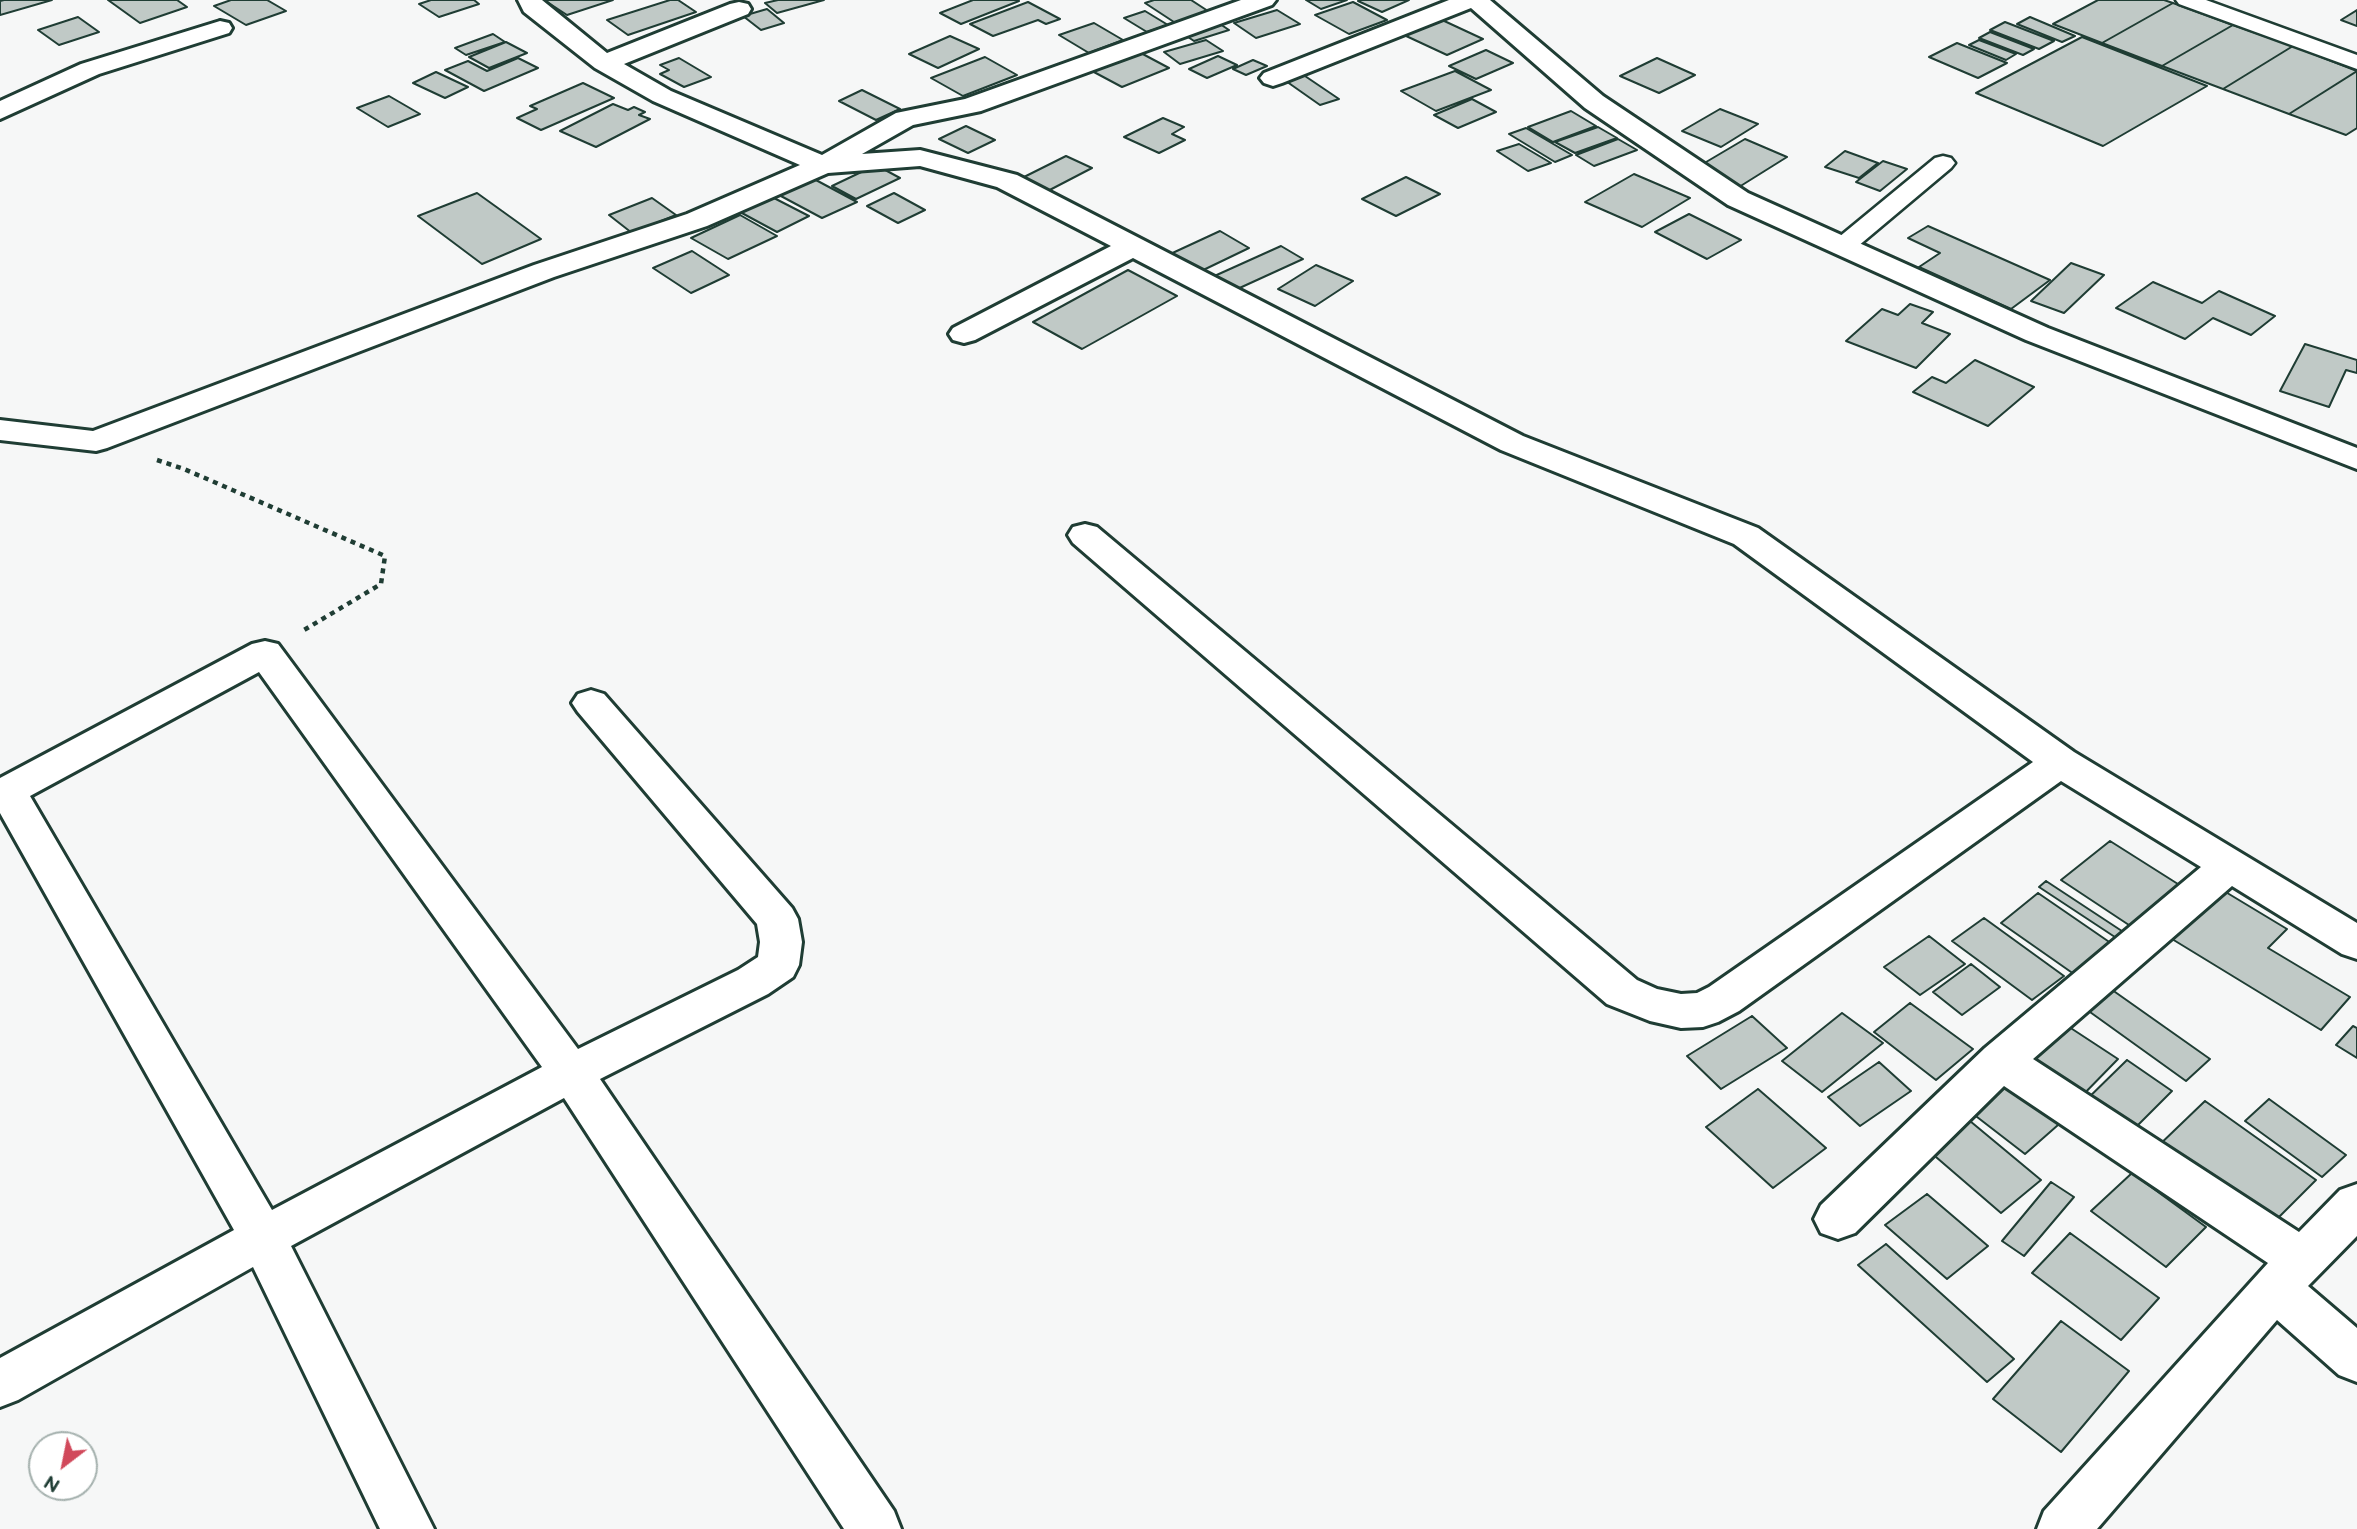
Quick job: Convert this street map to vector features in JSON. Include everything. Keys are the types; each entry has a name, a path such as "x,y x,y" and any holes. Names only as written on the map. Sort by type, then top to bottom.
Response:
{"street":[{"path":"530,0 533,7 604,63 662,96 823,165 920,158 1007,181 1512,443 1746,536 2060,762 2357,943"},
{"path":"0,430 96,440 544,271 697,220 823,165 905,119 972,105 1264,0"},
{"path":"1273,78 1470,0"},
{"path":"1476,0 1594,102 1727,192 1842,247 2037,334 2357,459"},
{"path":"604,63 739,9"},
{"path":"0,111 90,69 220,28"},
{"path":"964,334 1133,246"},
{"path":"1085,535 1622,992 1650,1004 1681,1011 1703,1010 1724,999 2060,762"},
{"path":"408,1529 263,1238 4,793 265,653 571,1073 875,1529"},
{"path":"0,1384 263,1238 571,1073 753,982 778,965 781,942 777,919 591,704"},
{"path":"1838,1219 2001,1061 2229,866"},
{"path":"2001,1061 2289,1274 2357,1359"},
{"path":"2063,1529 2289,1274 2357,1204"}],"lane":[{"path":"2186,0 2357,62"},
{"path":"1842,247 1943,163"}],"path":[{"path":"96,440 184,469 385,555 381,584 265,653"}],"building":[{"path":"52,0 0,15 0,1"},
{"path":"108,0 177,0 187,7 140,23"},
{"path":"231,0 267,0 286,11 246,25 214,6"},
{"path":"431,0 474,0 479,4 439,17 419,4"},
{"path":"544,0 613,0 567,15"},
{"path":"670,0 678,0 696,12 628,35 607,20"},
{"path":"778,0 824,0 777,13 765,3"},
{"path":"973,0 1019,1 961,24 940,13"},
{"path":"1154,0 1191,0 1211,13 1177,24 1145,3"},
{"path":"1306,0 1347,0 1321,9"},
{"path":"1409,0 1382,12 1358,1"},
{"path":"2098,0 2164,0 2173,3 2102,43 2053,24"},
{"path":"1028,2 1060,19 1046,24 1038,20 993,36 970,24"},
{"path":"1353,2 1387,20 1349,34 1315,15"},
{"path":"2173,3 2233,25 2162,66 2102,43"},
{"path":"767,9 784,23 761,30 743,16"},
{"path":"1277,10 1300,24 1256,38 1234,23"},
{"path":"2357,10 2357,26 2341,20"},
{"path":"1145,11 1168,25 1147,32 1124,18"},
{"path":"78,17 99,32 59,45 38,30"},
{"path":"2030,17 2075,36 2062,42 2017,24"},
{"path":"1440,19 1483,39 1447,55 1404,35"},
{"path":"1217,22 1229,30 1194,41 1182,33"},
{"path":"2005,22 2054,41 2039,49 1990,30"},
{"path":"1094,23 1123,40 1089,53 1059,35"},
{"path":"2233,25 2293,46 2223,89 2162,66"},
{"path":"1990,32 2034,49 2023,55 1979,38"},
{"path":"493,34 505,42 466,55 455,48"},
{"path":"950,36 979,49 938,68 909,54"},
{"path":"2082,37 2207,86 2103,146 1976,93"},
{"path":"1206,40 1223,51 1180,64 1164,52"},
{"path":"1979,40 2016,54 2006,60 1969,45"},
{"path":"506,42 527,53 489,68 469,57"},
{"path":"1957,43 2007,63 1978,78 1929,57"},
{"path":"2293,46 2357,71 2289,114 2223,89"},
{"path":"1486,50 1513,63 1476,79 1449,66"},
{"path":"1139,52 1169,68 1122,87 1092,71"},
{"path":"1218,56 1237,65 1207,78 1189,69"},
{"path":"985,57 1017,75 963,96 931,78"},
{"path":"518,58 538,68 484,91 445,70 468,61 487,71"},
{"path":"679,58 711,77 684,87 660,74 669,70 660,65"},
{"path":"1657,58 1695,75 1659,93 1620,76"},
{"path":"1253,60 1267,66 1246,75 1233,69"},
{"path":"1455,71 1491,90 1436,111 1401,91"},
{"path":"2357,71 2357,128 2346,135 2289,114"},
{"path":"436,72 468,87 445,98 413,83"},
{"path":"1302,74 1339,99 1320,105 1283,79"},
{"path":"583,83 614,98 541,130 517,118 537,109 530,106"},
{"path":"862,90 900,109 876,120 839,101"},
{"path":"389,96 420,114 388,127 357,108"},
{"path":"1472,99 1496,112 1458,128 1434,115"},
{"path":"613,104 628,110 634,107 645,112 639,115 650,119 596,147 560,131"},
{"path":"1720,109 1758,124 1721,147 1682,131"},
{"path":"1571,111 1596,126 1553,142 1528,127"},
{"path":"1163,118 1184,127 1172,134 1185,140 1159,153 1124,137"},
{"path":"966,126 995,140 968,153 939,139"},
{"path":"1598,127 1617,138 1575,153 1555,142"},
{"path":"1526,128 1572,155 1555,162 1509,134"},
{"path":"1618,139 1637,150 1594,166 1576,155"},
{"path":"1745,139 1787,157 1739,187 1696,168"},
{"path":"1519,144 1551,163 1528,171 1497,151"},
{"path":"1845,151 1878,163 1859,178 1825,167"},
{"path":"1066,156 1092,168 1042,194 1016,181"},
{"path":"1883,161 1907,169 1880,191 1856,182"},
{"path":"876,165 900,178 856,199 832,186"},
{"path":"1634,174 1690,198 1642,227 1585,202"},
{"path":"1406,177 1440,194 1396,216 1362,199"},
{"path":"814,179 857,202 822,218 779,195"},
{"path":"477,193 541,239 482,264 418,216"},
{"path":"894,193 925,210 898,223 867,206"},
{"path":"772,197 809,216 777,232 740,212"},
{"path":"652,198 676,215 632,233 609,215"},
{"path":"1689,214 1741,240 1707,259 1655,232"},
{"path":"740,215 777,236 728,259 691,238"},
{"path":"1928,226 2050,280 2011,309 1919,267 1940,253 1908,238"},
{"path":"1220,231 1249,248 1195,274 1166,256"},
{"path":"1281,246 1303,259 1233,291 1210,278"},
{"path":"692,251 729,275 691,293 653,268"},
{"path":"2071,263 2104,275 2064,313 2031,301"},
{"path":"1316,265 1353,281 1315,306 1278,289"},
{"path":"1128,270 1177,296 1082,349 1033,322"},
{"path":"2153,282 2202,303 2219,291 2275,316 2251,335 2213,318 2185,339 2116,308"},
{"path":"1910,304 1933,312 1922,323 1950,334 1916,368 1846,341 1882,309 1898,315"},
{"path":"2305,344 2357,360 2357,373 2346,370 2329,407 2280,391"},
{"path":"1975,360 2034,387 1988,426 1913,392 1932,377 1946,383"},
{"path":"2110,841 2189,891 2141,933 2061,880"},
{"path":"2046,881 2134,939 2127,945 2039,887"},
{"path":"2224,891 2287,929 2268,948 2350,997 2321,1030 2172,939"},
{"path":"2038,893 2118,948 2081,979 2001,923"},
{"path":"1984,918 2064,976 2032,1000 1952,941"},
{"path":"1929,936 1965,964 1920,995 1884,967"},
{"path":"1971,964 2000,987 1962,1015 1933,992"},
{"path":"2108,987 2210,1059 2186,1081 2083,1007"},
{"path":"1910,1003 1973,1049 1936,1080 1874,1032"},
{"path":"1842,1013 1883,1043 1822,1092 1782,1061"},
{"path":"1752,1016 1787,1048 1721,1089 1687,1056"},
{"path":"2060,1021 2118,1059 2076,1102 2018,1062"},
{"path":"2353,1026 2357,1028 2357,1058 2336,1045"},
{"path":"2127,1060 2172,1091 2125,1138 2079,1107"},
{"path":"1879,1062 1911,1091 1860,1126 1828,1097"},
{"path":"2010,1075 2066,1118 2025,1154 1968,1110"},
{"path":"1758,1089 1826,1148 1773,1188 1706,1127"},
{"path":"2269,1099 2346,1155 2322,1177 2245,1121"},
{"path":"2205,1101 2316,1180 2264,1232 2154,1150"},
{"path":"1970,1121 2041,1180 2001,1213 1929,1151"},
{"path":"2132,1173 2206,1227 2166,1267 2091,1211"},
{"path":"2051,1182 2074,1197 2024,1256 2002,1241"},
{"path":"1927,1194 1988,1246 1947,1279 1885,1225"},
{"path":"2070,1233 2159,1298 2121,1340 2032,1273"},
{"path":"1886,1244 2014,1359 1987,1382 1858,1265"},
{"path":"2061,1321 2129,1371 2061,1452 1993,1399"}]}
